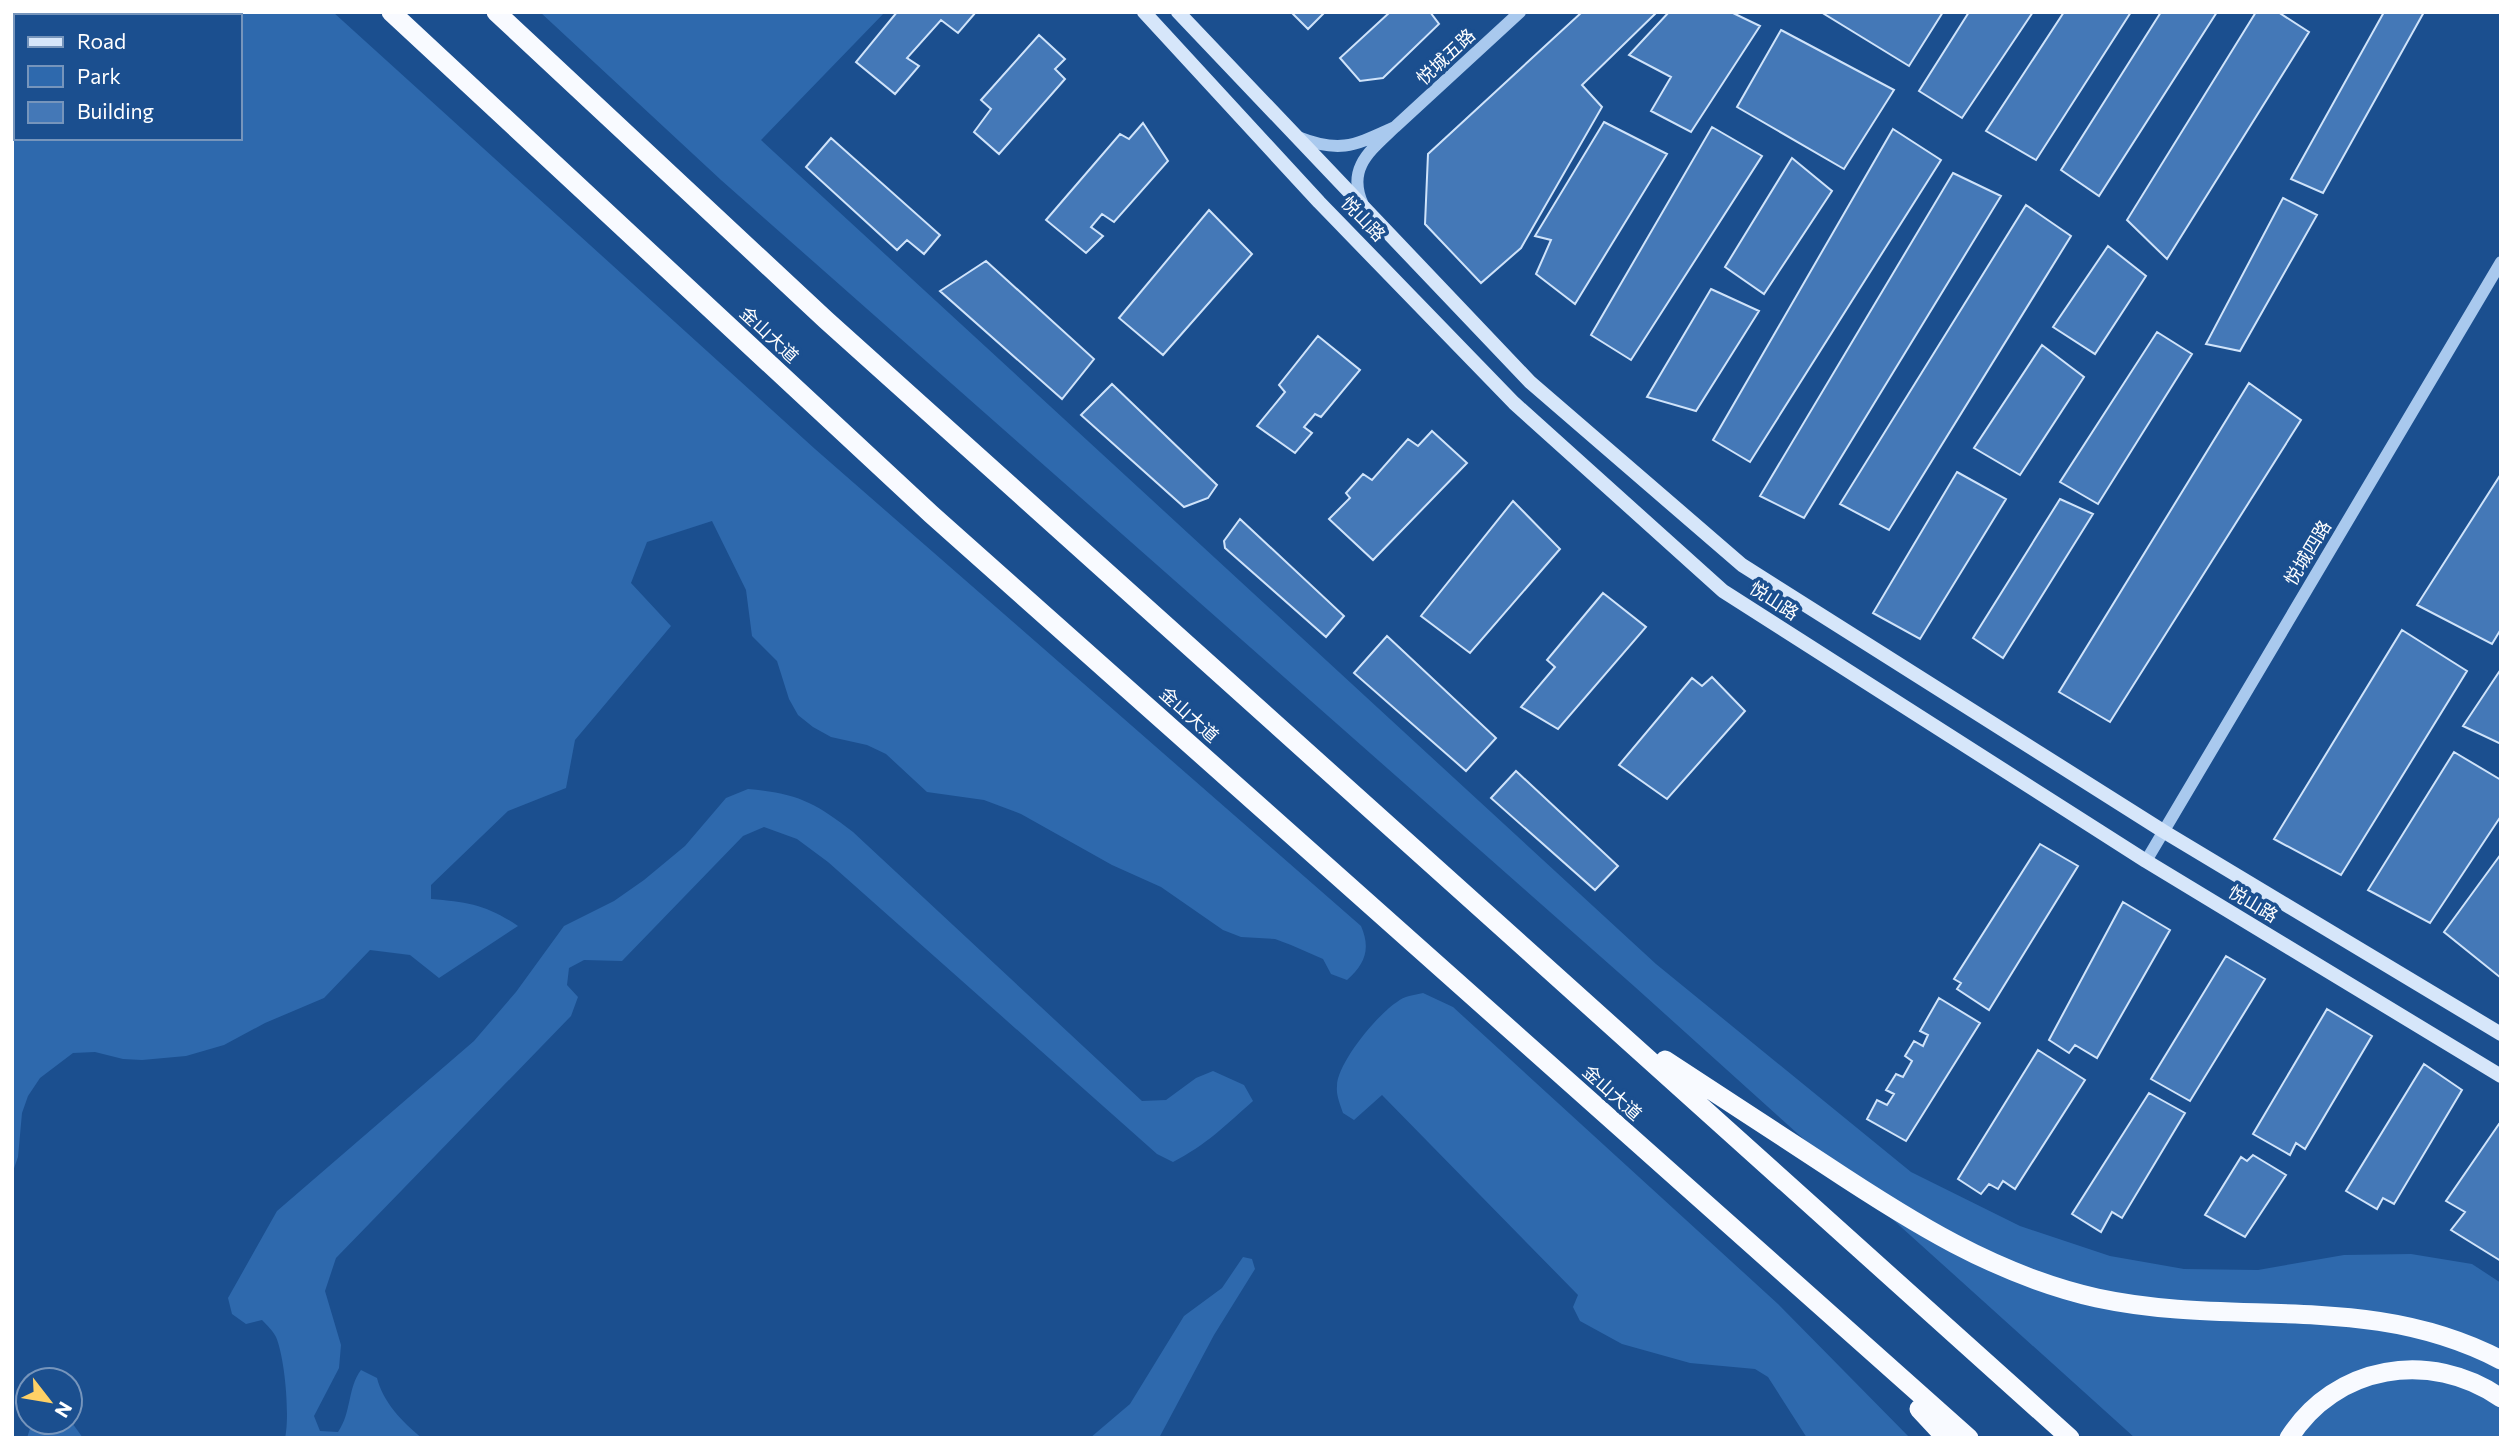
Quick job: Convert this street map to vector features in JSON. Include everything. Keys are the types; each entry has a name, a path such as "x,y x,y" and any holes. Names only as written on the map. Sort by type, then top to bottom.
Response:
{"highway":[{"name":"金山大道","path":"391,12 931,514 1969,1438"},
{"path":"496,12 836,329 2070,1438"},
{"path":"1613,1026 1885,1206 2011,1272 2052,1286 2139,1306 2323,1315 2402,1323 2444,1335 2501,1360"},
{"path":"1837,1322 1947,1438"},
{"path":"2289,1438 2319,1401 2343,1385 2398,1369 2426,1369 2461,1377 2501,1398"}],"main road":[{"name":"悦山路","path":"1144,12 1319,202 1514,403 1723,591 2146,861 2501,1076"},
{"name":"悦山路","path":"1178,12 1291,135 1530,383 1742,565 2164,831 2501,1034"}],"street":[{"name":"悦城五路","path":"1367,215 1358,195 1357,169 1364,157 1520,12"},
{"path":"1291,135 1324,147 1340,149 1395,127"},
{"name":"悦城四路","path":"2146,861 2501,262"}],"green space":[{"path":"12,12 333,12 815,449 1361,926 1366,942 1362,962 1347,980 1331,974 1323,959 1291,945 1275,939 1241,937 1223,930 1161,887 1112,865 1021,814 984,800 927,792 886,754 867,745 831,737 813,727 798,715 789,699 777,661 752,636 746,590 712,521 647,542 631,583 671,626 575,740 566,788 508,811 431,885 431,899 477,906 497,913 518,926 439,978 410,955 370,950 324,998 265,1023 224,1045 186,1056 142,1060 123,1059 95,1052 73,1053 40,1078 28,1096 22,1113 18,1157 12,1174"},
{"path":"540,12 885,12 761,140 1656,964 1911,1172 2020,1226 2110,1256 2184,1269 2258,1270 2344,1255 2411,1254 2472,1264 2501,1283 2501,1438 2135,1438 1635,987 721,180"},
{"path":"748,789 792,796 816,806 853,832 1142,1101 1166,1100 1196,1078 1213,1071 1244,1085 1253,1101 1206,1142 1173,1162 1157,1154 828,862 797,839 764,827 743,836 622,961 584,960 569,968 567,985 578,997 571,1016 336,1258 325,1291 341,1345 339,1368 314,1416 320,1431 338,1432 346,1417 353,1385 361,1370 377,1378 394,1411 422,1438 285,1438 286,1387 276,1337 262,1320 246,1324 232,1314 228,1298 277,1211 474,1041 516,992 564,926 614,901 644,880 685,846 726,798"},
{"path":"1423,993 1453,1007 1778,1304 1910,1438 1807,1438 1768,1377 1755,1369 1690,1363 1622,1344 1580,1321 1573,1307 1578,1295 1382,1095 1354,1120 1343,1113 1337,1086 1351,1052 1389,1008 1403,998"},
{"path":"1243,1257 1252,1259 1255,1269 1214,1335 1159,1438 1090,1438 1130,1404 1184,1316 1222,1288"},
{"path":"82,1436 83,1438 27,1438"}],"building":[{"path":"897,12 976,12 958,33 941,20 907,58 919,66 895,94 856,62"},
{"path":"1291,12 1325,12 1308,29"},
{"path":"1390,12 1430,12 1439,24 1383,78 1360,81 1340,58"},
{"path":"1582,12 1657,12 1582,85 1602,107 1521,248 1481,283 1425,224 1428,154"},
{"path":"1669,12 1731,12 1760,26 1691,132 1651,111 1671,77 1629,55"},
{"path":"1821,12 1943,12 1909,66"},
{"path":"1969,12 2033,12 1962,118 1919,91"},
{"path":"2064,12 2131,12 2036,160 1986,131"},
{"path":"2161,12 2217,12 2099,196 2061,170"},
{"path":"2256,12 2278,12 2309,32 2167,259 2127,220"},
{"path":"2384,12 2424,12 2323,193 2291,179"},
{"path":"1781,30 1894,90 1844,169 1737,107"},
{"path":"1039,35 1065,59 1055,69 1065,79 999,154 974,132 991,109 981,100"},
{"path":"1604,122 1667,154 1575,304 1536,274 1551,240 1535,236"},
{"path":"1143,123 1168,161 1114,222 1102,214 1091,227 1103,236 1086,253 1046,220 1120,134 1129,139"},
{"path":"1712,127 1762,156 1631,360 1591,335"},
{"path":"1893,129 1941,160 1750,462 1713,440"},
{"path":"831,138 940,235 924,254 907,240 897,250 806,167"},
{"path":"1792,158 1832,191 1764,294 1725,267"},
{"path":"1953,173 2001,196 1804,518 1760,496"},
{"path":"2283,198 2317,215 2240,351 2206,344"},
{"path":"2026,205 2071,236 1889,530 1840,504"},
{"path":"1209,210 1252,254 1163,355 1119,318"},
{"path":"2108,246 2146,276 2095,354 2053,327"},
{"path":"986,261 1094,359 1062,399 940,291"},
{"path":"1711,289 1759,311 1696,411 1647,397"},
{"path":"2157,332 2192,354 2098,504 2060,482"},
{"path":"1318,336 1360,370 1321,417 1315,414 1304,427 1312,433 1295,453 1257,426 1285,392 1279,385"},
{"path":"2042,345 2084,377 2020,475 1974,448"},
{"path":"2249,383 2301,420 2110,722 2059,692"},
{"path":"1112,384 1217,485 1208,498 1184,507 1081,415"},
{"path":"1432,431 1467,463 1373,560 1329,519 1350,498 1346,493 1363,474 1372,480 1408,439 1418,446"},
{"path":"1957,472 2006,499 1920,639 1873,613"},
{"path":"2501,474 2501,629 2492,644 2417,605"},
{"path":"2060,499 2093,514 2003,658 1973,638"},
{"path":"1513,501 1560,549 1470,653 1421,616"},
{"path":"1240,519 1344,616 1326,637 1225,548 1224,541"},
{"path":"1603,593 1646,627 1558,729 1521,707 1555,667 1547,660"},
{"path":"2402,630 2467,671 2341,875 2274,839"},
{"path":"1387,636 1496,738 1466,771 1354,673"},
{"path":"2501,669 2501,744 2463,726"},
{"path":"1712,677 1745,711 1667,799 1619,765 1692,678 1702,686"},
{"path":"2454,752 2501,780 2501,816 2430,923 2368,890"},
{"path":"1516,771 1618,866 1595,890 1491,798"},
{"path":"2040,844 2078,866 1989,1010 1957,989 1961,983 1954,979"},
{"path":"2501,854 2501,978 2444,932"},
{"path":"2123,902 2170,930 2097,1058 2075,1045 2069,1053 2049,1040"},
{"path":"2226,956 2265,979 2190,1101 2151,1079"},
{"path":"1939,998 1980,1023 1906,1141 1867,1119 1877,1100 1887,1105 1894,1094 1886,1090 1896,1074 1903,1077 1912,1061 1905,1056 1914,1041 1923,1046 1928,1035 1920,1031"},
{"path":"2327,1009 2372,1036 2305,1149 2296,1143 2290,1155 2253,1134"},
{"path":"2038,1050 2085,1080 2015,1189 2003,1181 1998,1189 1989,1184 1981,1194 1958,1179"},
{"path":"2424,1064 2462,1090 2394,1204 2383,1198 2377,1209 2346,1191"},
{"path":"2149,1093 2185,1113 2122,1218 2112,1212 2101,1232 2072,1214"},
{"path":"2499,1124 2501,1261 2451,1230 2465,1212 2446,1201"},
{"path":"2253,1155 2286,1175 2245,1237 2205,1215 2241,1157 2247,1161"}]}
